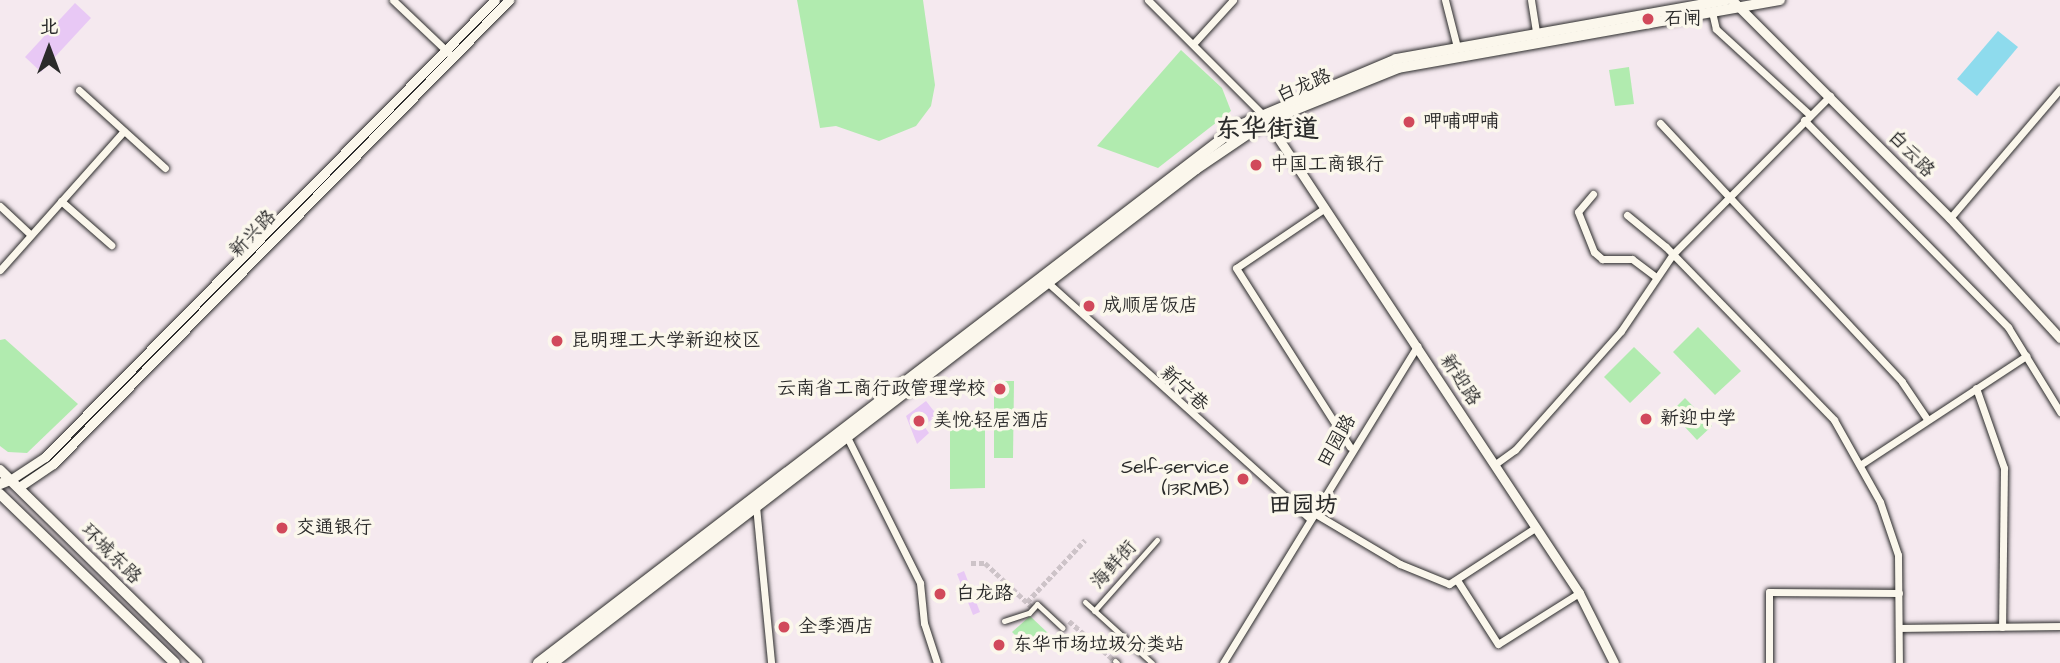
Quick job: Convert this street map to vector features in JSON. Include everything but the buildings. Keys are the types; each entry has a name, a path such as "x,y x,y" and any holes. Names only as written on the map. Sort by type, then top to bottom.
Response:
{"main road":[{"name":"白龙路","path":"553,663 1045,280 1265,117 1367,68 1457,47 1734,2 1780,0"},
{"name":"白龙路","path":"1265,117 1398,68 1712,12 1734,2"},
{"name":"白龙路","path":"538,663 848,439 1045,280"},
{"name":"环城东路","path":"0,470 10,484 197,663"},
{"path":"0,495 10,484"},
{"name":"环城东路","path":"0,495 175,663"}],"street":[{"path":"393,0 449,53"},
{"name":"新兴路","path":"449,53 495,0"},
{"name":"新兴路","path":"10,484 45,457 449,53 509,0"},
{"path":"1148,0 1194,43 1265,117"},
{"path":"1194,43 1233,0"},
{"path":"1445,0 1457,47"},
{"path":"1531,0 1536,33"},
{"name":"白云路","path":"1734,2 1950,218 2060,338"},
{"path":"1712,12 1716,29 1807,118 2008,327 2060,412"},
{"path":"1950,218 2060,89"},
{"path":"79,90 165,168"},
{"path":"1494,465 1585,373 1673,254 1726,196 1830,96"},
{"name":"新迎路","path":"1265,117 1579,593 1614,663"},
{"path":"1660,123 1902,382 1927,419"},
{"path":"0,271 124,131"},
{"path":"1593,194 1578,212 1594,252 1602,259 1632,259 1657,277"},
{"path":"64,198 111,245"},
{"path":"0,206 31,235"},
{"path":"1325,208 1236,268 1350,447"},
{"path":"1627,215 1673,254 1834,420 1880,502 1898,555 1899,663"},
{"name":"新宁巷","path":"1045,280 1312,516 1400,564 1449,584 1457,580"},
{"name":"田园路","path":"1223,663 1312,516 1350,447 1417,346"},
{"path":"1860,465 2026,356"},
{"path":"1976,388 2004,468 2003,627"},
{"path":"848,439 917,576 937,663"},
{"path":"756,503 769,662"},
{"path":"1535,528 1457,580 1498,644 1579,593"},
{"name":"海鲜街","path":"1094,611 1157,540"},
{"path":"1769,663 1769,592 1899,593"},
{"path":"1085,602 1152,663"},
{"path":"1004,621 1029,613 1037,604 1063,628"},
{"path":"1899,628 2060,626"}],"green space":[{"path":"797,0 923,0 935,85 931,106 916,126 879,141 836,126 820,128"},
{"path":"1181,50 1222,88 1231,111 1158,168 1097,146"},
{"path":"1629,67 1634,104 1615,106 1609,70"},
{"path":"1698,327 1741,371 1715,395 1673,352"},
{"path":"5,339 78,404 27,453 8,452 0,446 0,340"},
{"path":"1634,347 1661,373 1630,403 1604,377"},
{"path":"994,381 1014,381 1013,458 994,458"},
{"path":"1685,398 1712,426 1697,440 1671,412"},
{"path":"950,421 985,421 985,488 950,489"},
{"path":"1030,616 1050,635 1036,648 1026,646 1012,632"}],"water":[{"path":"1998,31 2018,47 1977,96 1957,79"}],"tunnel":[{"path":"1027,602 1085,540"},
{"path":"971,563 985,563 1033,608"},
{"path":"1069,621 1115,661"}],"place":[{"name":"石闸","path":"1648,19"},
{"name":"呷哺呷哺","path":"1409,122"},
{"name":"中国工商银行","path":"1256,165"},
{"name":"成顺居饭店","path":"1089,306"},
{"name":"昆明理工大学新迎校区","path":"557,341"},
{"name":"云南省工商行政管理学校","path":"1000,389"},
{"name":"新迎中学","path":"1646,419"},
{"name":"美悦·轻居酒店","path":"919,421"},
{"name":"Self-service (13RMB)","path":"1243,479"},
{"name":"交通银行","path":"282,528"},
{"name":"白龙路","path":"940,594"},
{"name":"全季酒店","path":"784,627"},
{"name":"东华市场垃圾分类站","path":"999,645"}],"district":[{"name":"东华街道","path":"1267,130"},
{"name":"田园坊","path":"1303,505"}]}
